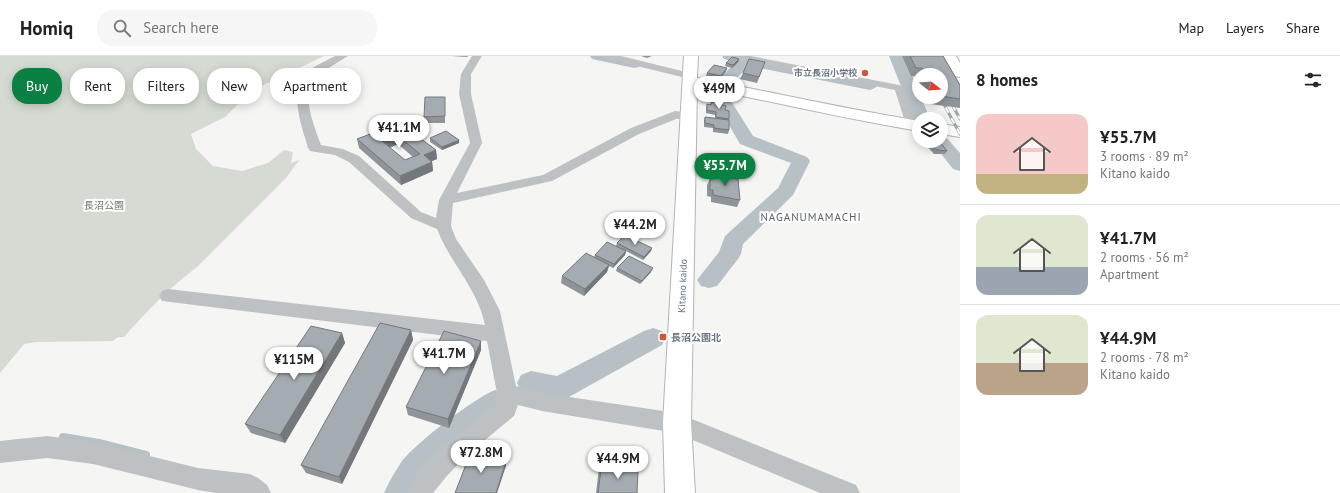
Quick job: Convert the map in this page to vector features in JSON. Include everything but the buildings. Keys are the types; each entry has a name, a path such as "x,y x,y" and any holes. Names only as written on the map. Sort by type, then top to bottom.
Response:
{"main road":[{"path":"949,56 960,73"},
{"name":"Kitano kaido","path":"680,493 677,423 689,116 689,67"},
{"path":"689,67 799,102 863,118 912,125"},
{"path":"948,130 960,132"}],"street":[{"path":"343,56 310,75 306,83 302,100 314,148 338,152 354,159 416,215 443,226"},
{"path":"418,493 428,478 450,454 507,409 507,393 491,310 478,284 449,240 443,226 446,200 476,143 465,94 466,74 477,56"},
{"path":"608,56 689,67"},
{"path":"736,56 900,88 912,116"},
{"path":"446,200 547,178 636,131 675,115 689,116"},
{"path":"168,296 495,334"},
{"path":"507,393 542,402 677,423 848,493"},
{"path":"0,452 47,447 93,453 198,478 250,486 259,493"}],"green space":[{"name":"長沼公園","path":"0,56 324,56 299,68 270,68 270,82 262,86 262,68 207,68 207,104 238,104 225,117 191,134 196,149 213,166 242,171 268,163 284,150 293,152 291,163 299,160 286,178 197,267 159,300 124,337 118,337 113,341 36,342 24,344 0,373"}],"waterway":[{"path":"597,56 634,64"},
{"path":"729,56 746,61"},
{"path":"896,56 920,112"},
{"path":"726,79 746,61"},
{"path":"746,61 870,85"},
{"path":"709,280 730,254 733,241 786,191 801,161 746,140 723,101 723,96"},
{"path":"946,148 960,165"},
{"path":"531,383 559,388 653,338"},
{"path":"400,493 414,471 444,442 495,403"},
{"path":"63,437 99,443 146,455"}],"railway":[{"path":"948,97 960,119"},
{"path":"944,104 960,134"}],"place":[{"name":"市立長沼小学校","path":"865,73"},
{"name":"長沼公園北","path":"663,337"}],"district":[{"name":"NAGANUMAMACHI","path":"811,217"}]}
